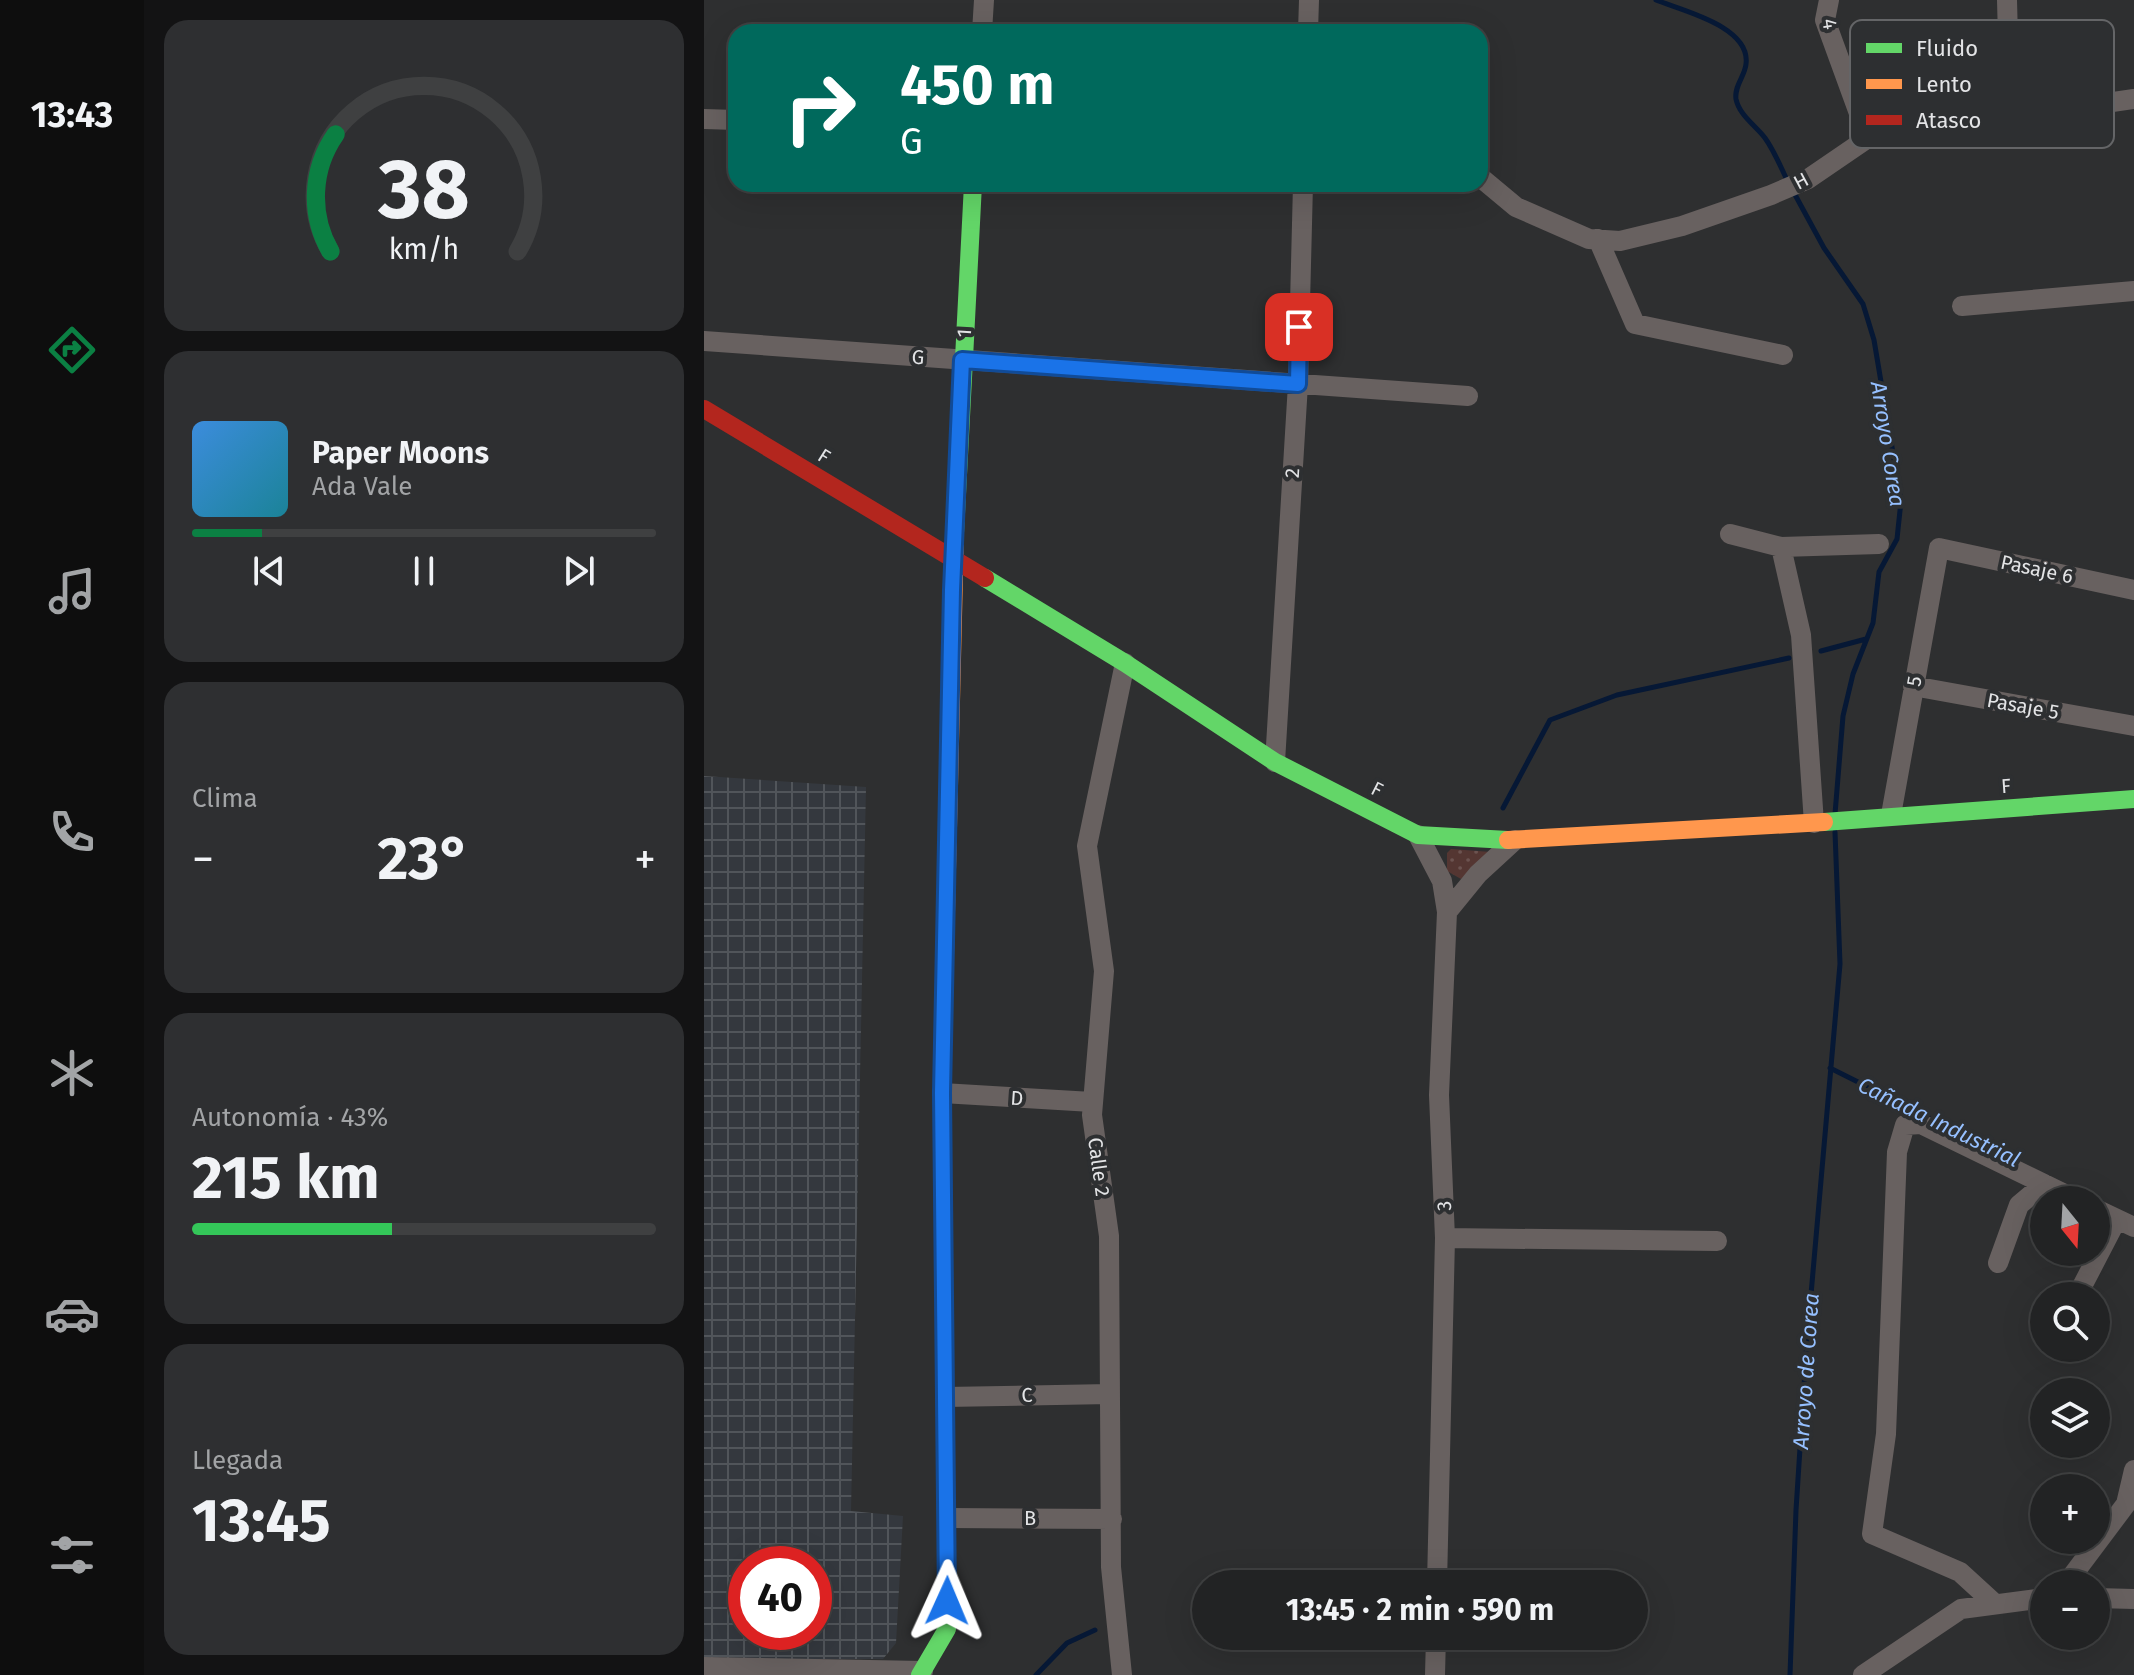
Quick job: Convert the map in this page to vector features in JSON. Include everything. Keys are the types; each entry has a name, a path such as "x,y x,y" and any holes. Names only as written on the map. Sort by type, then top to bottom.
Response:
{"street":[{"path":"982,24 984,0"},
{"path":"1308,24 1309,0"},
{"name":"4","path":"1829,0 1825,20 1850,89"},
{"path":"2007,0 2008,20"},
{"name":"H","path":"2114,102 2134,99"},
{"path":"704,119 728,120"},
{"name":"H","path":"1488,184 1516,207 1598,239 1620,241 1682,226 1771,195 1808,179 1853,148"},
{"name":"1","path":"922,1673 947,1629 942,1093 953,562 972,192"},
{"name":"2","path":"1275,762 1298,384 1303,192"},
{"path":"1598,239 1635,324 1783,355"},
{"path":"1962,306 2134,291"},
{"name":"G","path":"704,341 1468,396"},
{"name":"F","path":"704,409 1125,663 1275,762 1418,835 1515,840 1814,823 2134,799"},
{"path":"1730,534 1781,547 1879,544"},
{"path":"1781,547 1801,635 1814,823"},
{"name":"Pasaje 6","path":"1939,548 2134,590"},
{"name":"5","path":"1891,815 1939,548"},
{"name":"Calle 2","path":"1122,1675 1112,1591 1109,1236 1092,1102 1104,971 1087,846 1125,663"},
{"name":"Pasaje 5","path":"1913,686 2134,726"},
{"name":"3","path":"1418,835 1442,881 1447,912 1439,1095 1445,1238 1437,1570"},
{"path":"1447,912 1478,874 1515,840"},
{"name":"D","path":"942,1093 1092,1102"},
{"path":"1995,1604 1960,1572 1872,1534 1886,1434 1897,1152 1905,1125 1921,1124 2048,1186"},
{"path":"1998,1263 2019,1205 2044,1184"},
{"path":"2086,1282 2126,1223"},
{"path":"1445,1238 1717,1241"},
{"name":"C","path":"945,1397 1110,1394"},
{"path":"2076,1570 2126,1504 2134,1470"},
{"name":"B","path":"948,1518 1112,1519"},
{"path":"2110,1598 2134,1599"},
{"path":"1863,1675 1961,1609 2030,1600"},
{"path":"1435,1675 1436,1650"},
{"path":"704,1667 922,1673"}],"shaded area":[{"path":"704,776 866,787 851,1511 903,1516 896,1643 883,1659 704,1659"},
{"path":"1451,849 1491,852 1461,879 1447,871 1447,853"}],"waterway":[{"name":"Arroyo Corea","path":"1656,0 1712,22 1737,39 1745,51 1746,64 1737,90 1738,105 1769,143 1788,182"},
{"name":"Arroyo Corea","path":"1793,191 1824,248 1863,304 1874,340 1901,501 1897,539 1879,572 1873,623 1853,674 1843,716 1835,814"},
{"path":"1821,651 1866,639"},
{"path":"1503,808 1550,720 1617,695 1789,658"},
{"name":"Arroyo de Corea","path":"1790,1675 1807,1340 1840,964 1835,832"},
{"name":"Cañada Industrial","path":"1830,1068 1928,1117"},
{"path":"1036,1675 1067,1643 1095,1630"}],"traffic: fast":[{"path":"955,533 973,192"},
{"path":"985,578 1125,663 1275,762 1418,835 1508,840"},
{"path":"1824,822 2134,799"},
{"path":"920,1675 947,1629 942,1081"}],"traffic: slow":[{"path":"942,1081 955,533"},
{"path":"1508,840 1824,822"}],"traffic: jam":[{"path":"704,409 985,578"}],"route":[{"path":"947,1601 942,1093 952,590 962,360 1298,384 1299,327"}]}
